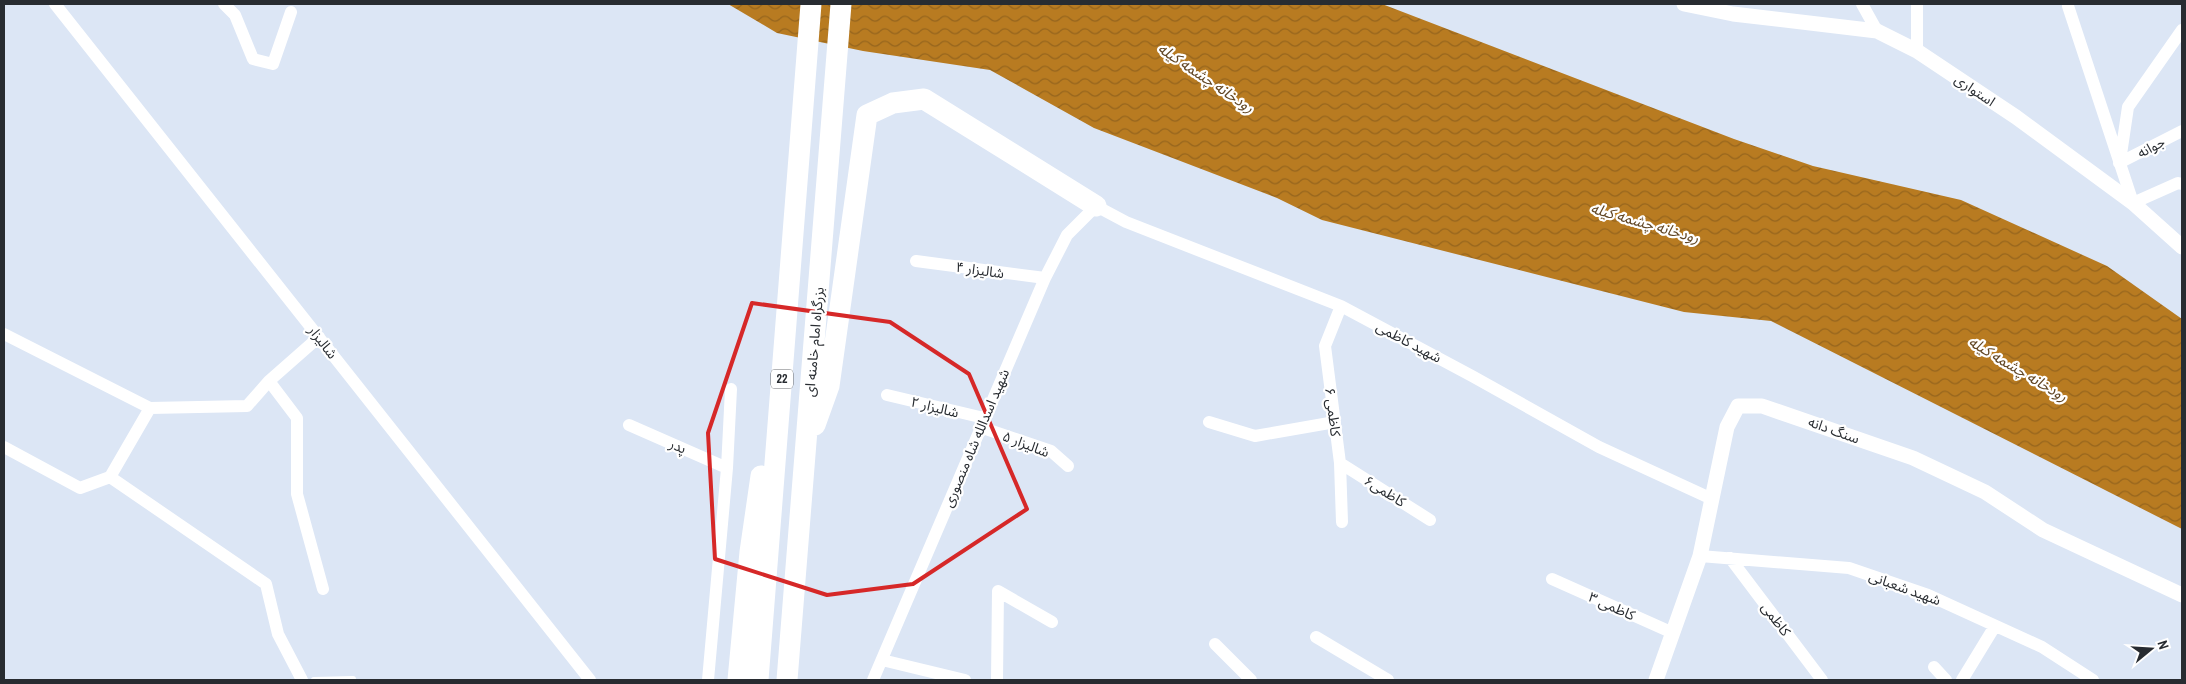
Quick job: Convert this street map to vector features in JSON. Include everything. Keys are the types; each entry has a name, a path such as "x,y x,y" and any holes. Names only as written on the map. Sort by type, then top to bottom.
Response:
{"highway":[{"name":"بزرگراه امام خامنه ای","path":"758,680 811,4"},
{"name":"بزرگراه امام خامنه ای","path":"787,680 841,4"},
{"path":"805,453 829,386 867,115 893,103 924,99 1096,206"},
{"path":"738,680 750,552 788,308"}],"street":[{"name":"شالیزار","path":"55,4 590,680"},
{"path":"65,17 70,4"},
{"path":"224,4 235,14 253,59 273,64 291,12"},
{"name":"استواری","path":"1684,4 1731,9 1877,31 1917,51 2016,117 2132,203 2182,248"},
{"path":"1862,4 1877,31"},
{"path":"1917,4 1917,51"},
{"path":"2068,6 2132,203 2178,183 2182,184"},
{"path":"2120,163 2128,107 2182,30"},
{"name":"جوانه","path":"2120,163 2182,131"},
{"name":"شهید اسدالله شاه منصوری","path":"873,680 1045,278 1067,236 1096,206"},
{"name":"شهید کاظمی","path":"1096,206 1126,222 1341,306 1599,447 1712,499"},
{"name":"شالیزار ۴","path":"916,261 1045,278"},
{"name":"کاظمی ۶","path":"1341,306 1325,346 1340,463 1342,522"},
{"path":"4,334 150,408 247,406 269,381 319,337"},
{"path":"269,381 297,418 297,494 323,589"},
{"path":"708,680 727,468 731,389"},
{"name":"شالیزار ۲","path":"887,395 982,423"},
{"name":"سنگ دانه","path":"1656,680 1700,556 1726,427 1738,406 1762,406 1913,458 1985,492 2043,530 2182,595"},
{"path":"4,447 80,488 110,476 150,408"},
{"path":"1209,422 1256,436 1335,422"},
{"name":"شالیزار ۵","path":"982,423 1051,451 1068,466"},
{"name":"پدر","path":"629,424 727,468"},
{"name":"کاظمی۶","path":"1340,463 1430,520"},
{"path":"110,476 266,584 278,634 302,680"},
{"name":"شهید شعبانی","path":"1700,556 1849,568 1928,595 2042,647 2093,680"},
{"name":"کاظمی","path":"1730,558 1822,680"},
{"name":"کاظمی ۳","path":"1552,580 1672,633"},
{"path":"997,680 998,591 1052,622"},
{"path":"1962,680 1996,626"},
{"path":"1316,637 1388,680"},
{"path":"1215,644 1251,680"},
{"path":"882,660 965,680"},
{"path":"1934,667 1946,680"}],"lane":[{"path":"314,680 353,679"}],"highlighted area":[{"path":"752,303 890,322 969,374 1027,509 913,584 827,595 715,559 708,433"}],"water":[{"name":"رودخانه چشمه کیله","path":"728,4 1382,4 1734,139 1813,166 1961,200 2107,266 2182,319 2182,529 1771,321 1684,312 1322,220 1277,198 1094,128 990,70 863,51 777,33"}]}
